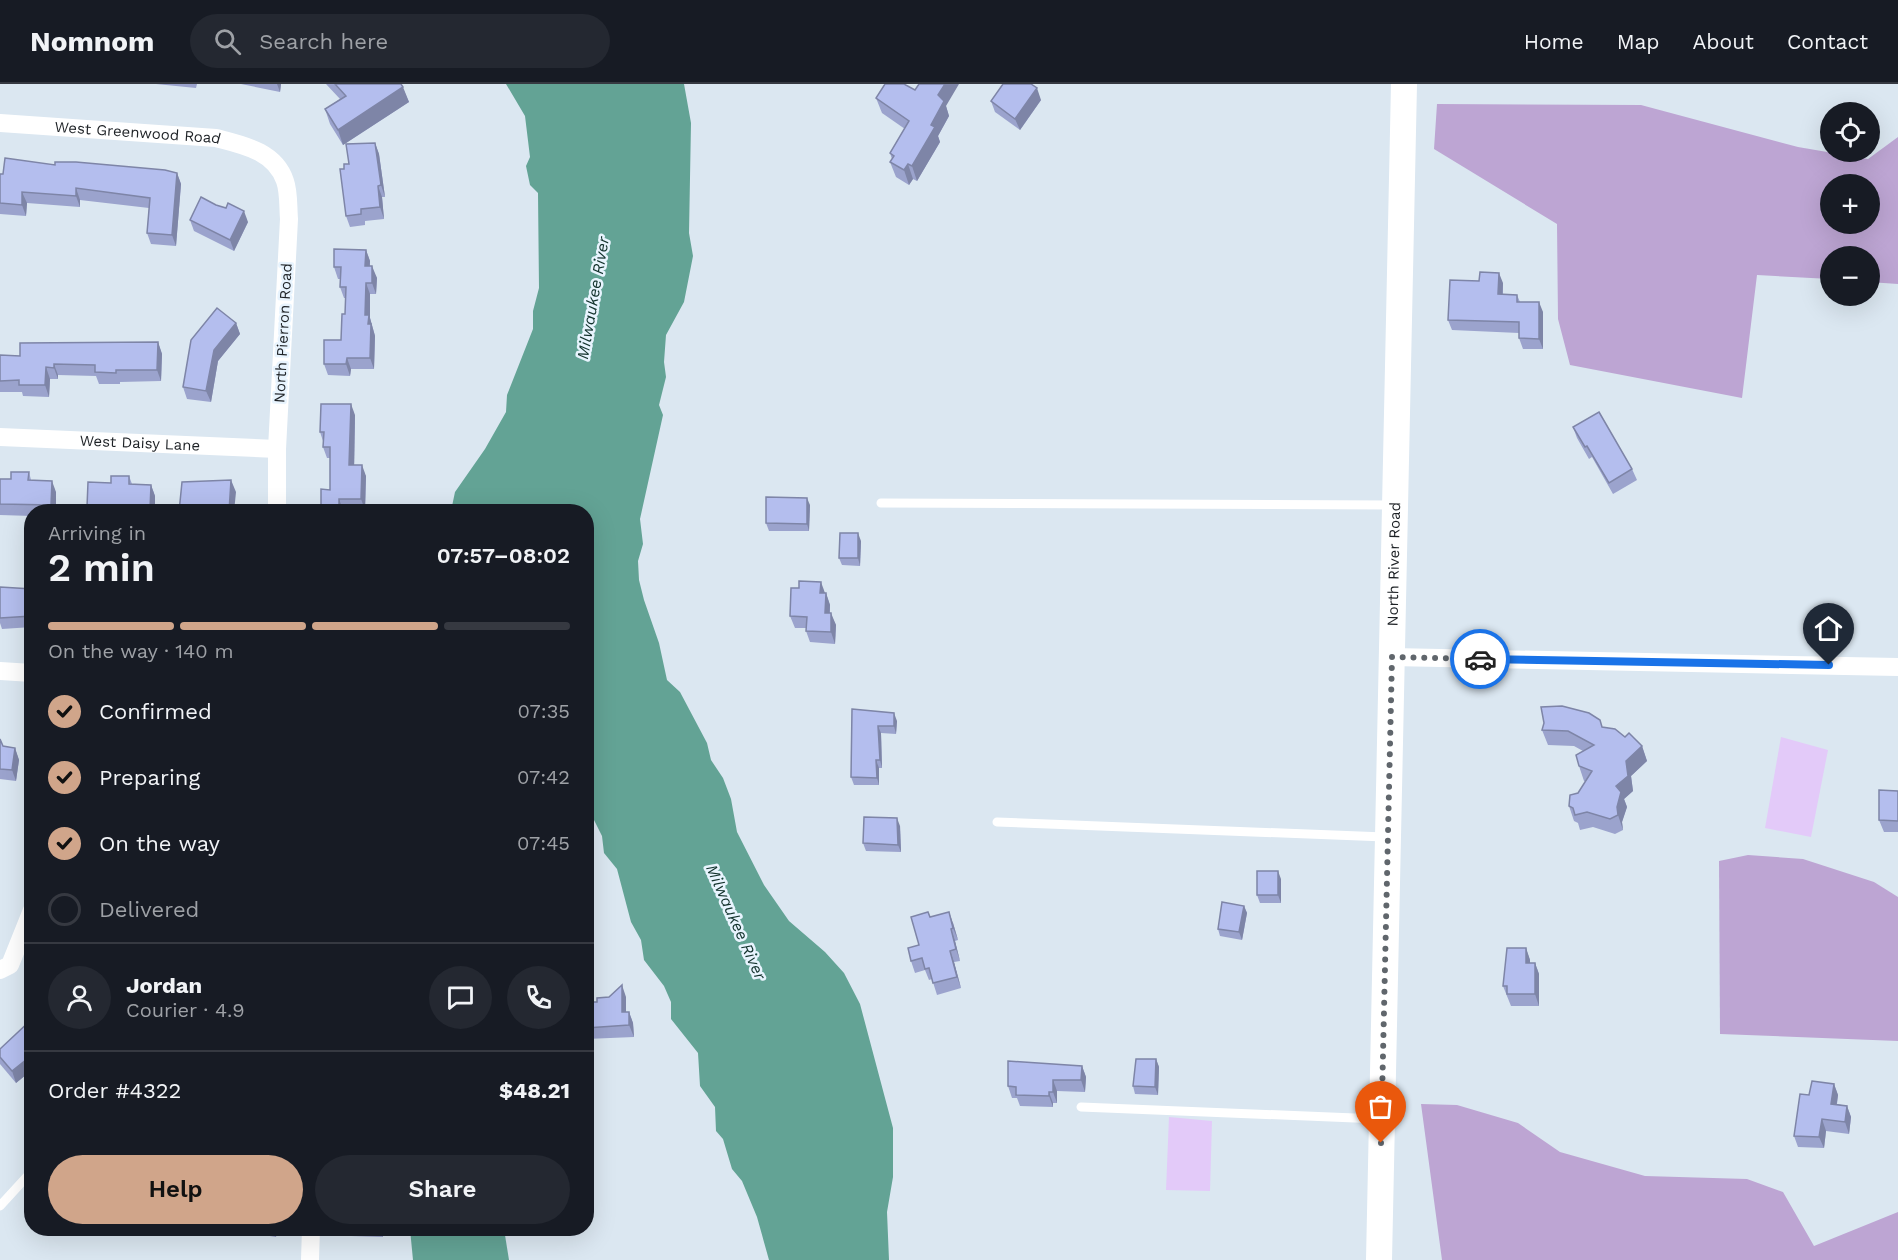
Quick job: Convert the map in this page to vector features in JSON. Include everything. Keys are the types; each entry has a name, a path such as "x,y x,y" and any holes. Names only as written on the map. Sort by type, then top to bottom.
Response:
{"street":[{"name":"North River Road","path":"1378,1260 1404,84"},
{"name":"West Greenwood Road","path":"0,123 216,138 251,147 271,158"},
{"name":"North Pierron Road","path":"271,158 285,181 289,219 277,449 277,504"},
{"name":"West Daisy Lane","path":"0,437 277,449"},
{"path":"1392,657 1898,667"},
{"path":"0,671 24,672"},
{"path":"0,970 10,965 24,930"},
{"path":"310,1260 311,1236"}],"lane":[{"path":"881,502 1395,505"},
{"path":"997,822 1388,837"},
{"path":"1081,1107 1382,1119"},
{"path":"0,1206 24,1180"}],"shaded area":[{"path":"1437,104 1641,105 1820,151 1820,162 1880,162 1880,150 1898,137 1898,284 1880,283 1880,246 1820,246 1820,278 1757,275 1742,398 1570,365 1558,319 1557,224 1434,149"},
{"path":"1781,737 1828,750 1811,837 1765,828"},
{"path":"1748,855 1803,859 1874,882 1898,897 1898,1041 1720,1034 1719,861"},
{"path":"1421,1104 1457,1105 1518,1123 1560,1152 1645,1176 1747,1179 1783,1192 1814,1246 1898,1212 1898,1260 1442,1260"},
{"path":"1169,1117 1212,1121 1210,1191 1166,1190"}],"water":[{"name":"Milwaukee River","path":"506,84 684,84 691,123 689,233 693,256 684,302 666,335 664,362 666,377 659,405 663,415 640,519 643,544 638,561 639,580 659,643 667,680 680,692 707,743 711,760 723,778 731,799 737,832 764,885 789,921 825,952 844,973 860,1004 893,1128 893,1177 887,1212 889,1260 769,1260 757,1217 742,1181 732,1169 723,1139 716,1131 715,1107 700,1086 698,1053 671,1019 671,1002 664,986 644,960 641,940 631,922 617,869 604,853 602,836 594,820 594,504 452,504 455,492 485,449 506,412 507,395 533,329 533,311 539,288 538,193 530,185 526,166 530,157 525,116"},
{"path":"411,1236 505,1236 509,1260 413,1260"}],"building":[{"path":"335,84 401,84 403,87 338,130 325,109 346,96"},
{"path":"885,84 904,84 915,90 919,84 945,84 938,95 944,101 931,125 935,127 912,166 908,164 904,170 890,162 894,156 890,153 909,121 876,98"},
{"path":"1003,84 1031,84 1037,88 1015,119 991,101"},
{"path":"375,143 381,185 378,186 380,207 361,209 361,214 346,216 340,169 344,169 344,164 349,164 346,144"},
{"path":"5,158 55,165 55,162 76,162 177,173 172,235 147,233 150,198 76,188 76,196 22,192 22,205 0,203 0,174 3,174"},
{"path":"201,197 216,205 226,208 228,203 244,211 230,240 190,220"},
{"path":"334,249 366,250 365,266 372,266 372,283 366,283 365,315 369,315 368,324 371,324 370,358 347,358 346,364 324,364 324,340 341,340 342,314 345,314 346,287 340,287 341,267 334,267"},
{"path":"1480,272 1499,273 1498,294 1517,295 1517,302 1539,302 1539,339 1519,338 1519,322 1448,320 1450,280 1479,281"},
{"path":"217,308 236,323 214,350 206,391 183,387 191,340"},
{"path":"158,342 157,370 95,372 95,365 54,364 54,368 46,367 45,385 19,385 19,380 0,381 0,355 20,356 20,343"},
{"path":"321,404 351,404 349,465 362,465 361,499 339,499 339,504 321,504 321,489 330,490 330,447 323,447 324,432 320,432"},
{"path":"1599,412 1632,469 1609,483 1573,427"},
{"path":"11,472 29,472 28,480 52,481 51,504 0,504 0,479 11,479"},
{"path":"111,476 129,476 129,484 151,485 150,504 87,504 88,482 111,483"},
{"path":"231,480 230,504 180,504 182,482"},
{"path":"766,497 807,498 807,524 766,523"},
{"path":"840,533 858,533 858,558 839,558"},
{"path":"799,581 821,582 820,593 826,593 825,613 831,613 831,632 806,631 807,617 790,616 791,588 799,588"},
{"path":"0,587 24,588 24,616 0,618"},
{"path":"1562,706 1589,713 1600,720 1602,727 1615,729 1625,737 1629,733 1642,746 1626,761 1628,776 1616,786 1621,792 1617,807 1618,815 1610,819 1587,812 1575,815 1573,808 1569,806 1570,795 1578,793 1592,771 1579,766 1576,755 1594,745 1568,731 1542,730 1544,723 1541,707"},
{"path":"852,709 894,713 894,726 878,726 880,760 876,760 877,778 851,777"},
{"path":"0,739 3,746 15,748 12,770 0,769"},
{"path":"1879,790 1898,791 1898,821 1879,820"},
{"path":"864,817 897,818 898,845 863,843"},
{"path":"1257,871 1278,871 1278,895 1257,895"},
{"path":"1222,902 1244,906 1239,932 1218,929"},
{"path":"928,912 930,917 949,912 956,949 950,951 957,977 933,983 929,968 925,969 922,958 911,961 908,948 919,945 911,917"},
{"path":"1507,948 1526,948 1526,963 1535,963 1535,994 1507,994 1507,986 1503,986"},
{"path":"622,985 622,1012 629,1012 629,1025 594,1027 594,1002 597,1002 597,998 609,997"},
{"path":"24,1026 24,1061 12,1071 0,1057 0,1049"},
{"path":"1136,1059 1156,1059 1155,1087 1133,1086"},
{"path":"1008,1061 1082,1066 1081,1080 1053,1080 1053,1092 1049,1092 1049,1096 1016,1095 1016,1087 1008,1086"},
{"path":"1812,1081 1834,1084 1831,1104 1847,1106 1845,1122 1822,1119 1819,1137 1794,1136 1800,1094 1809,1095"}],"way so far":[{"path":"1381,1143 1392,657 1480,659"}],"route":[{"path":"1480,659 1829,665"}]}
